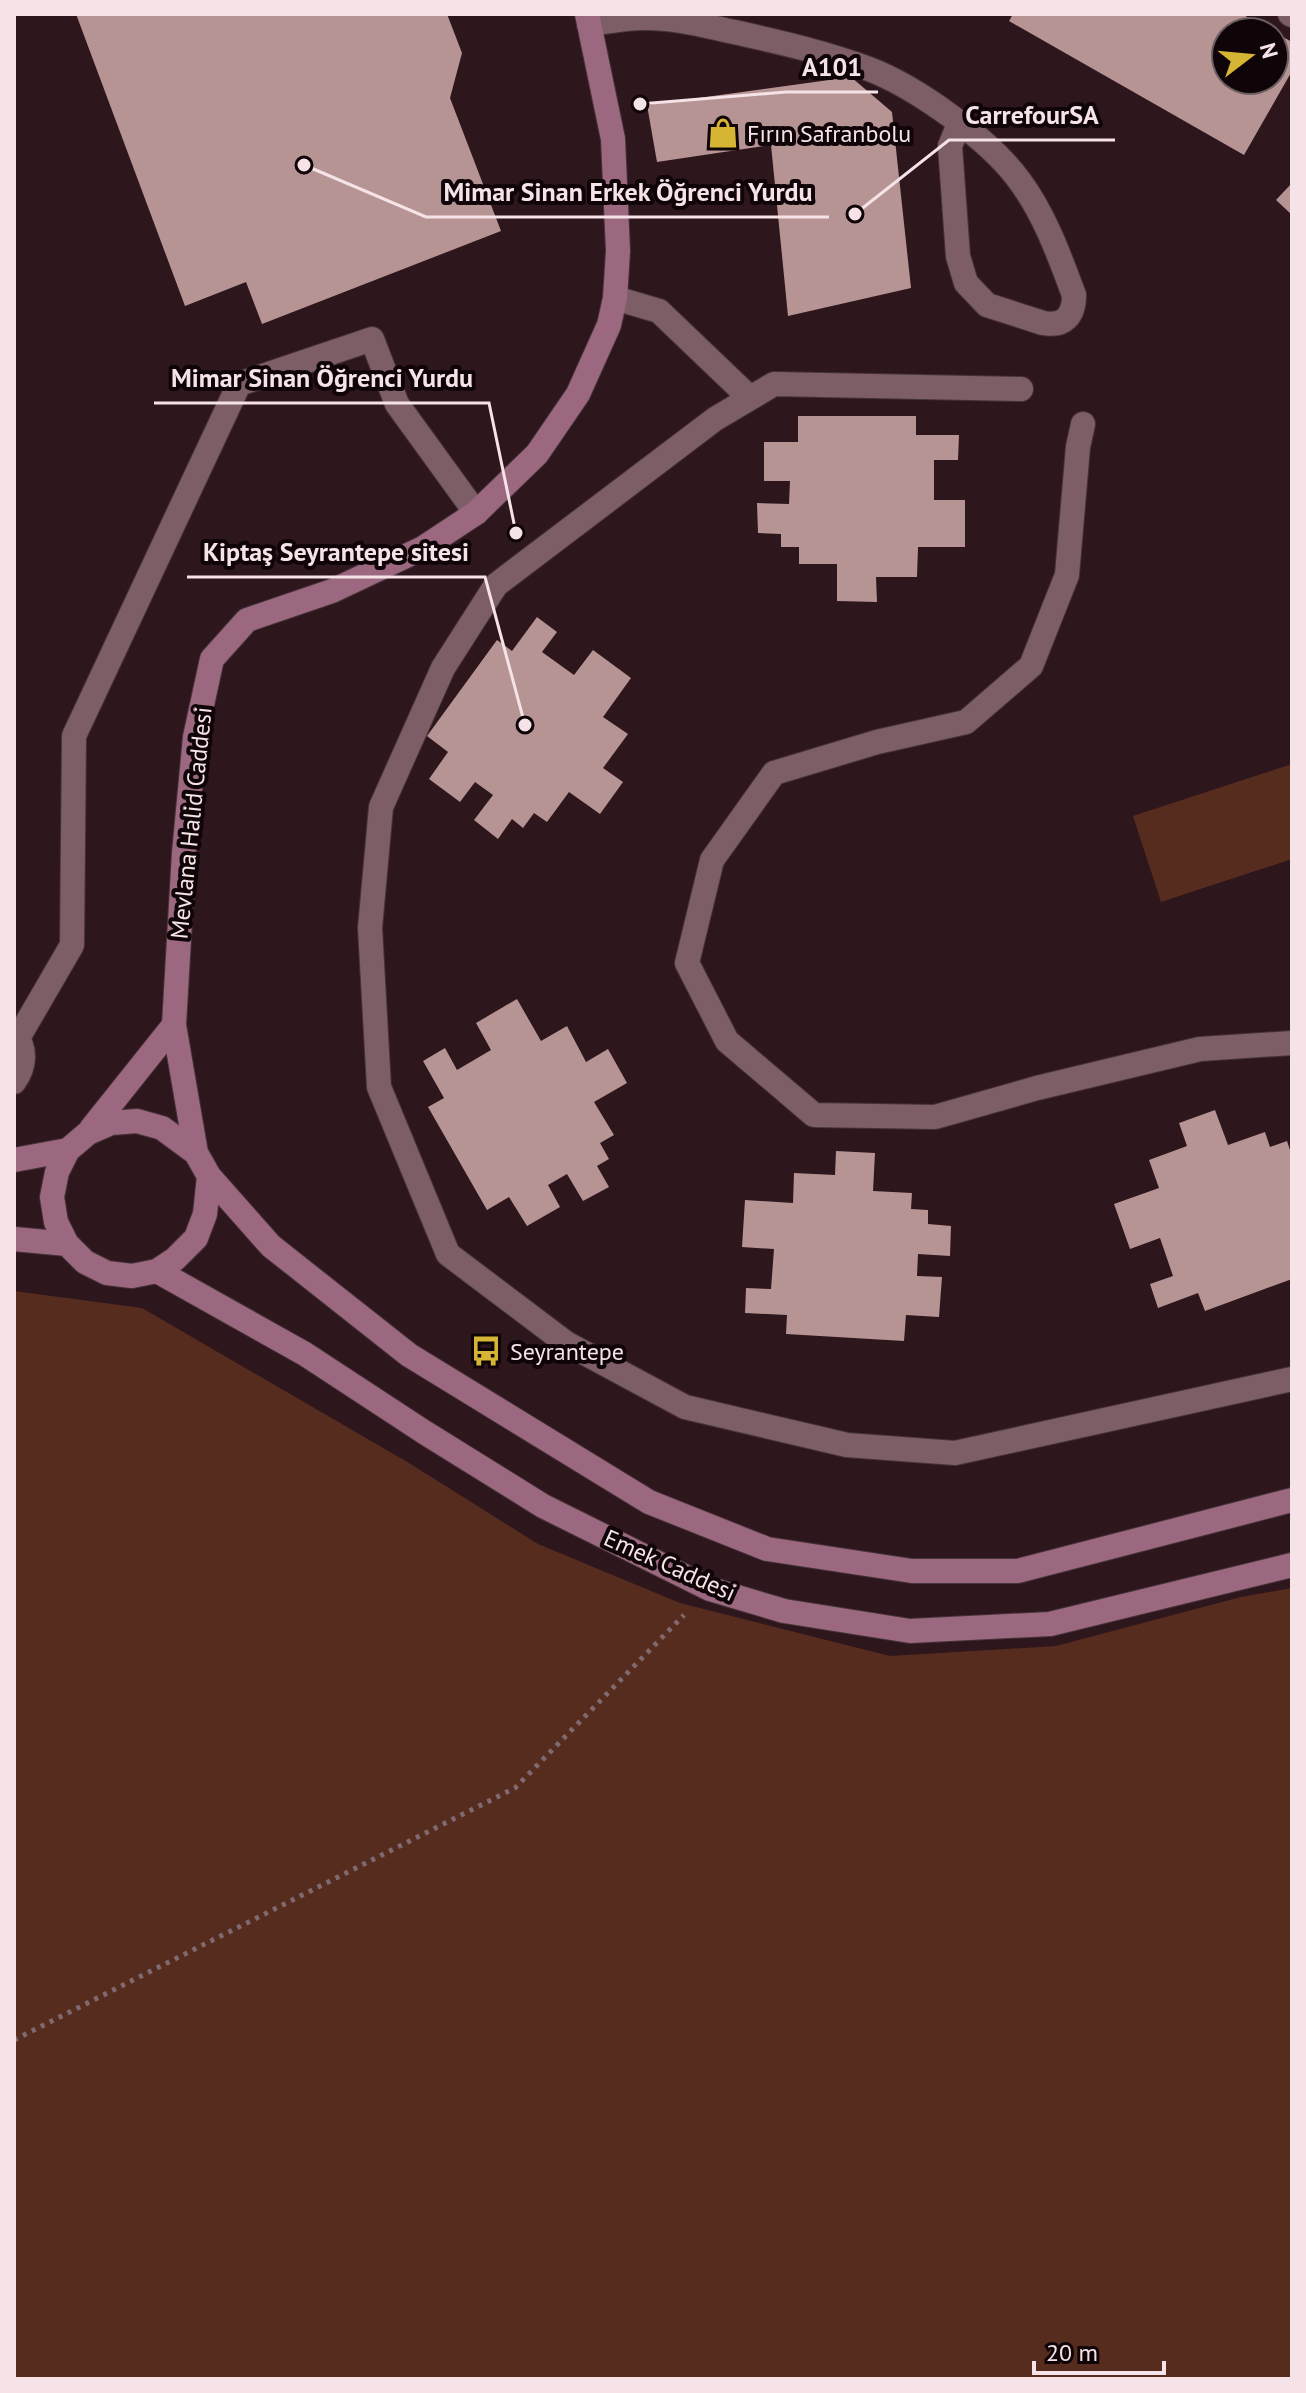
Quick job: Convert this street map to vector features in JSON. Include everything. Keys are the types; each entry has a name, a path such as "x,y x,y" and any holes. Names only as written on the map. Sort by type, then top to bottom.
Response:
{"street":[{"name":"Mevlana Halid Caddesi","path":"196,1153 174,1025 184,853 195,737 212,659 247,620 332,591 423,548 476,513 537,454 578,394 609,325 615,298 618,251 613,139 588,19"},
{"path":"88,1133 174,1025"},
{"name":"Emek Caddesi","path":"67,1244 56,1222 52,1197 57,1172 68,1150 88,1133 111,1123 137,1121 162,1128 196,1153 209,1176 271,1246 409,1355 649,1502 767,1549 912,1571 1018,1571 1292,1500"},
{"name":"Emek Caddesi","path":"14,1160 68,1150"},
{"path":"14,1239 67,1244 85,1262 107,1273 132,1276 157,1271 175,1259 196,1238 205,1214 209,1176"},
{"name":"Emek Caddesi","path":"157,1271 305,1354 543,1506 710,1589 784,1611 910,1631 1050,1624 1292,1565"}],"lane":[{"path":"588,19 645,18 713,27 787,44 870,70 914,93 959,124 998,157 1038,207 1074,295 1074,307 1062,323 1043,323 987,305 966,283 958,256 950,146 959,124"},
{"path":"615,298 659,311 750,398"},
{"path":"14,1082 23,1063 23,1050 16,1036 72,945 74,736 239,384 372,339 397,404 476,513"},
{"path":"1021,389 774,384 715,419 496,585 443,668 381,807 370,928 379,1087 448,1254 566,1343 685,1407 847,1445 955,1453 1292,1379"},
{"path":"1083,424 1078,447 1067,575 1031,666 966,722 877,742 774,773 712,860 687,963 727,1041 814,1115 935,1117 1037,1088 1200,1049 1292,1043"}],"path":[{"path":"14,2040 515,1788 710,1589"}],"shaded area":[{"path":"1292,764 1292,859 1161,902 1133,816"},
{"path":"14,1291 142,1308 409,1463 538,1544 680,1603 890,1656 1056,1646 1241,1597 1292,1588 1292,2379 14,2379"}],"building":[{"path":"76,14 447,14 462,53 450,98 501,231 262,324 246,282 185,306"},
{"path":"1013,14 1242,14 1246,16 1210,16 1210,96 1278,96 1244,155 1009,21"},
{"path":"1290,41 1292,42 1290,74"},
{"path":"851,77 892,112 911,288 788,316 771,145 657,162 647,105"},
{"path":"1292,183 1292,215 1276,200"},
{"path":"798,416 916,416 916,435 959,435 958,460 934,460 934,500 965,500 965,547 918,547 917,577 876,577 877,602 837,601 837,564 799,564 799,547 781,547 781,534 758,533 757,503 789,504 790,481 764,481 764,442 798,442"},
{"path":"537,617 557,632 542,652 574,675 593,650 631,678 603,717 628,734 603,768 623,782 600,814 569,792 547,822 534,813 523,828 512,819 498,839 474,820 493,795 475,782 460,802 429,779 448,752 427,736 497,640 512,651"},
{"path":"517,999 541,1041 567,1026 586,1062 608,1049 627,1083 594,1102 614,1135 600,1143 609,1159 597,1166 609,1187 583,1201 567,1174 548,1185 560,1207 527,1226 509,1197 487,1210 428,1107 444,1098 423,1061 445,1048 457,1070 491,1050 476,1023"},
{"path":"1215,1110 1228,1145 1265,1132 1270,1147 1287,1141 1292,1156 1292,1279 1205,1311 1198,1293 1158,1308 1150,1284 1173,1276 1160,1238 1130,1249 1114,1204 1159,1188 1149,1160 1187,1146 1179,1123"},
{"path":"836,1151 875,1153 873,1191 912,1193 911,1209 928,1210 928,1224 951,1226 950,1256 918,1254 917,1276 942,1277 939,1317 906,1315 904,1341 786,1334 787,1315 745,1313 746,1288 771,1289 774,1249 742,1247 745,1200 793,1203 794,1173 835,1175"}],"place":[{"name":"A101","path":"640,104"},
{"name":"Fırın Safranbolu","path":"723,133"},
{"name":"Mimar Sinan Erkek Öğrenci Yurdu","path":"304,165"},
{"name":"CarrefourSA","path":"855,214"},
{"name":"Mimar Sinan Öğrenci Yurdu","path":"516,533"},
{"name":"Kiptaş Seyrantepe sitesi","path":"525,725"},
{"name":"Seyrantepe","path":"486,1351"}]}
